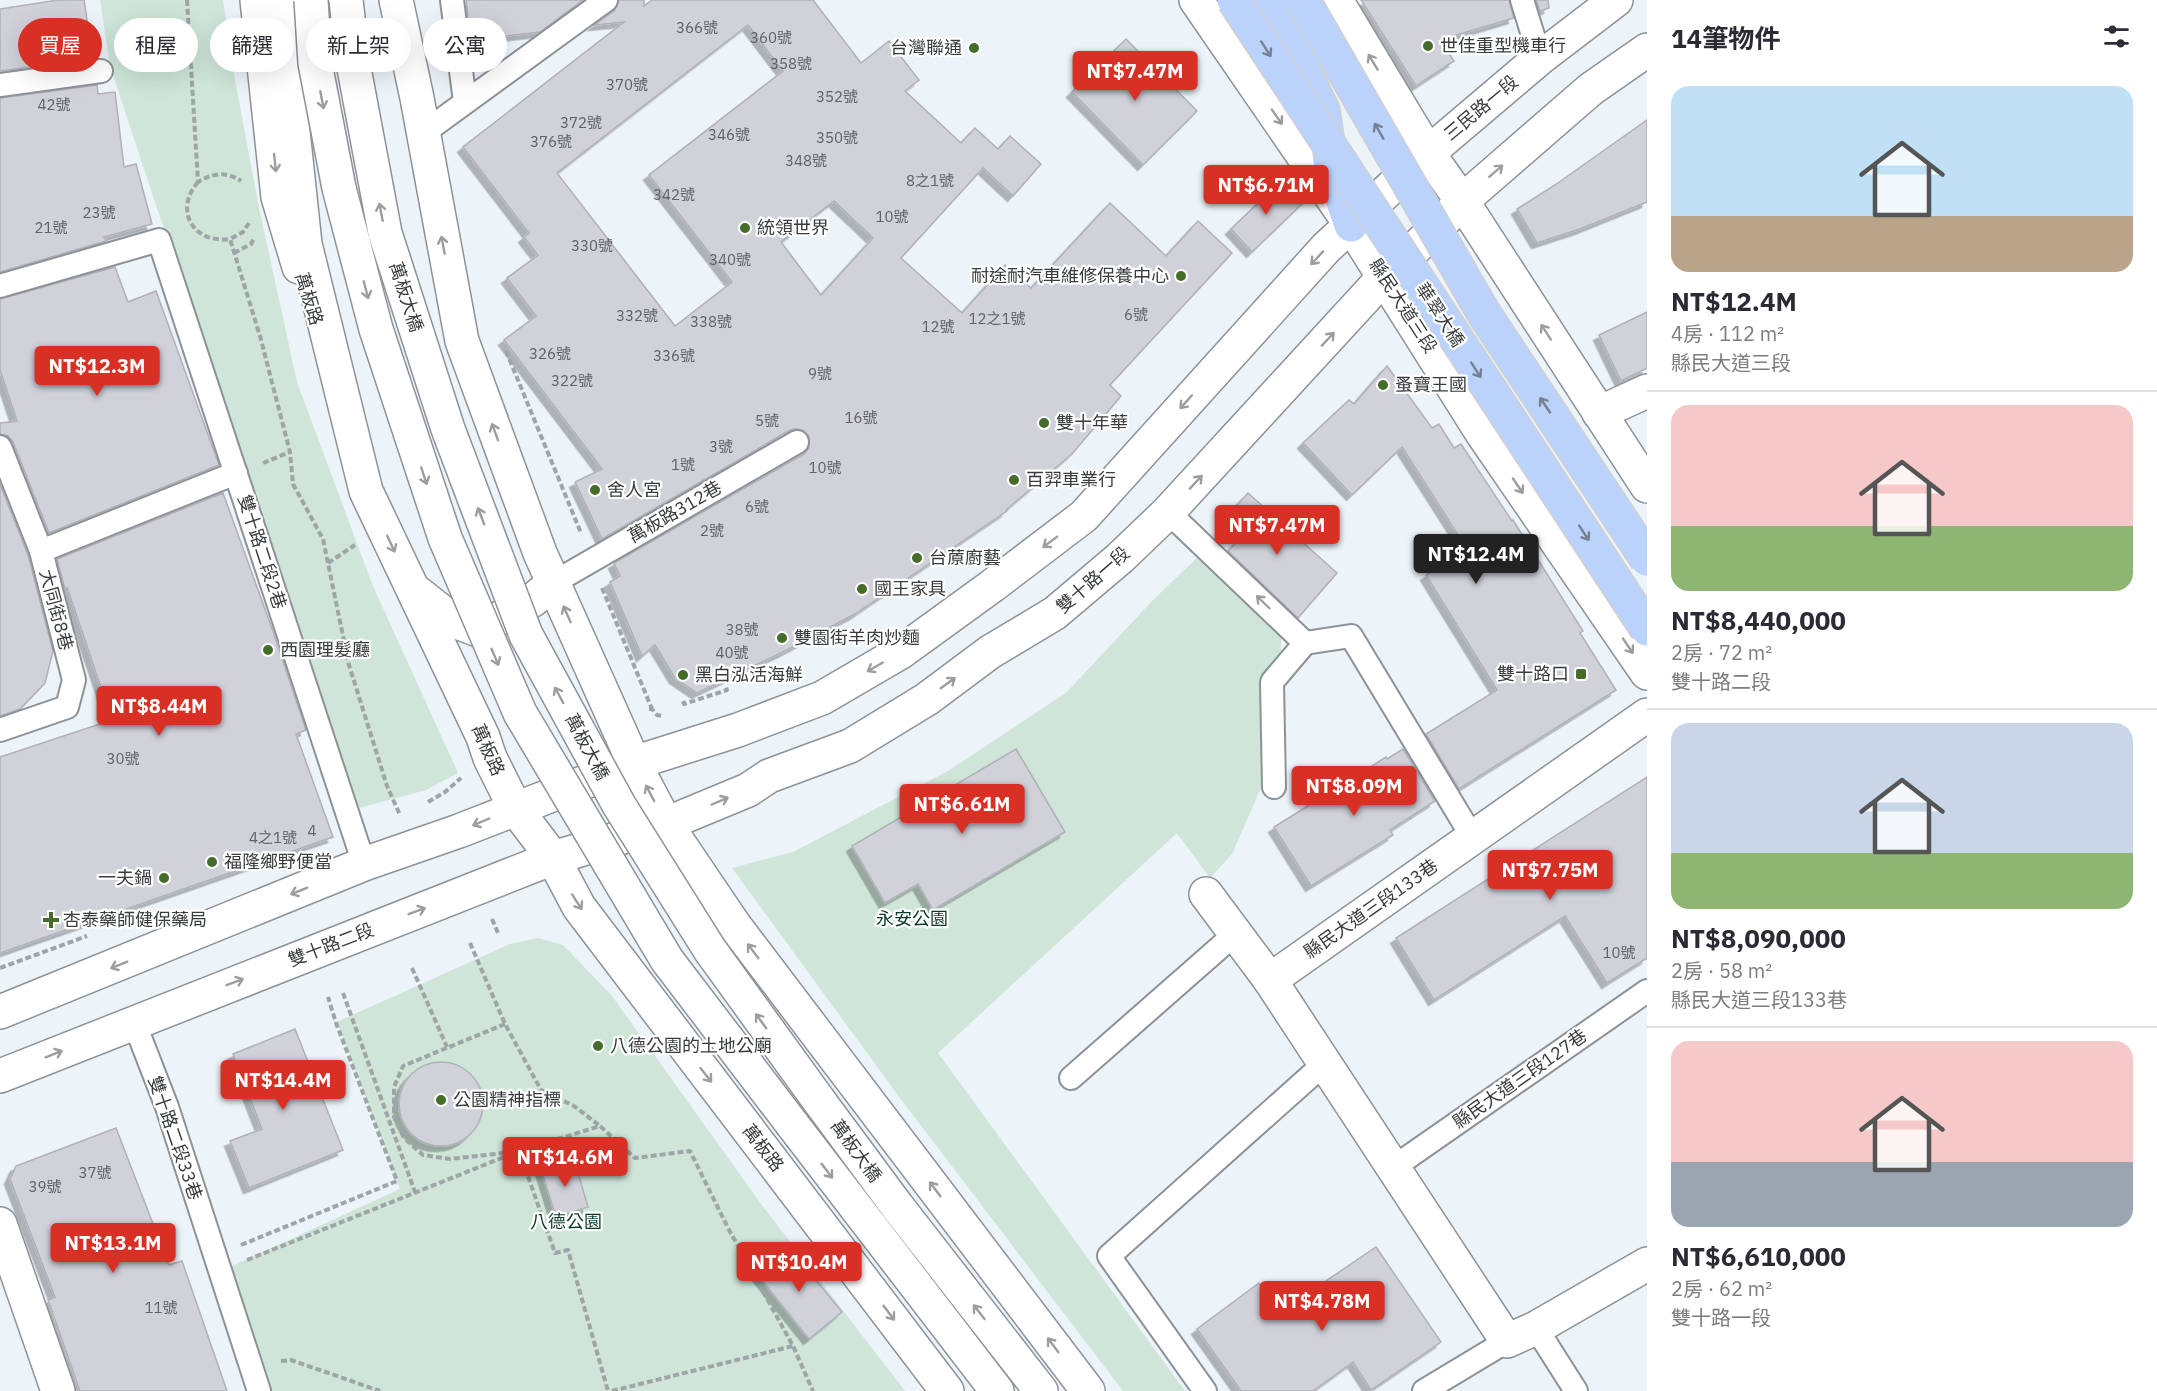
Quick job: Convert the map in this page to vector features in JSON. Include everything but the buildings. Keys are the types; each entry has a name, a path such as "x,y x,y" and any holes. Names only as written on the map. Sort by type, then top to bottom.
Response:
{"highway":[{"name":"華翠大橋","path":"1234,0 1647,629"},
{"path":"1270,0 1323,111 1331,167 1351,225"},
{"name":"華翠大橋","path":"1303,0 1483,312 1647,559"}],"street":[{"name":"萬板路","path":"257,0 278,197 366,491 515,808 553,858 579,907 947,1391"},
{"path":"279,0 305,244 366,491"},
{"name":"萬板大橋","path":"311,0 315,63 339,188 376,329 445,538 520,714 667,960 997,1391"},
{"name":"萬板大橋","path":"346,0 353,63 386,233 448,429 526,635 631,825 710,950 897,1206 1041,1391"},
{"path":"396,0 417,99 462,341 540,553 634,763 666,824 735,926 1089,1391"},
{"path":"412,0 417,99"},
{"name":"縣民大道三段","path":"1196,0 1351,225 1482,433 1647,674"},
{"path":"1336,0 1417,164 1462,201 1647,486"},
{"name":"三民路一段","path":"1417,164 1540,58 1616,0"},
{"path":"1462,201 1591,89 1647,50"},
{"path":"0,1012 364,864 459,831 634,763 738,730 822,698 901,652 1084,516 1326,248 1417,164"},
{"name":"雙十路一段","path":"666,824 748,790 770,776 850,746 927,699 990,652 1055,613 1120,558 1168,512 1384,278 1462,201"},
{"path":"1482,433 1517,455 1547,449 1578,433 1599,413 1647,392"},
{"path":"412,588 452,620 478,630 532,600 553,583"},
{"name":"縣民大道三段133巷","path":"1270,980 1647,715"},
{"name":"雙十路二段","path":"0,1076 553,858 666,824"},
{"path":"1206,894 1270,980 1394,1167 1521,1335 1647,1264"},
{"path":"0,1224 58,1391"}],"lane":[{"path":"452,0 465,102"},
{"path":"422,134 606,0"},
{"path":"1522,0 1540,58"},
{"path":"0,85 94,72"},
{"name":"雙十路二段2巷","path":"0,286 159,240 364,864"},
{"name":"萬板路312巷","path":"553,583 797,442"},
{"name":"大同街8巷","path":"0,447 40,551 74,680 68,707 0,730"},
{"path":"40,551 236,473"},
{"path":"1168,512 1305,643"},
{"path":"1274,787 1272,682 1305,643 1351,636 1473,838"},
{"path":"1071,1078 1235,934"},
{"name":"縣民大道三段127巷","path":"1394,1167 1647,991"},
{"name":"雙十路二段33巷","path":"134,1022 167,1107 259,1391"},
{"path":"1205,1391 1109,1256 1325,1064"},
{"path":"1424,1391 1521,1335 1576,1391"}],"path":[{"path":"187,0 198,182"},
{"path":"244,185 240,180 225,174 211,175 198,182 188,198 188,218 195,229 205,237 217,241 230,239 243,232 251,220"},
{"path":"234,253 251,244 257,232"},
{"path":"230,239 260,336 290,452 293,484 323,539 349,665 387,786 402,818"},
{"path":"502,340 652,709"},
{"path":"328,563 355,545"},
{"path":"683,701 684,704 727,690 726,687"},
{"path":"470,944 505,1024 541,1090 574,1106 635,1158 690,1151 728,1228 793,1346 813,1391"},
{"path":"412,968 447,1047"},
{"path":"343,993 415,1192"},
{"path":"240,1246 397,1181 328,997"},
{"path":"505,1024 403,1066 394,1087 394,1117 404,1138 423,1155 450,1159 519,1151"},
{"path":"219,1272 519,1151 600,1126"},
{"path":"519,1151 555,1253 568,1250 610,1391 793,1346"},
{"path":"250,1364 291,1360 380,1391"}],"green space":[{"path":"100,0 223,0 226,18 210,18 210,72 234,72 259,208 297,382 372,584 458,773 426,790 351,810 244,461 110,66"},
{"name":"永安公園","path":"1204,551 1281,620 1281,742 1232,854 1210,878 1177,833 938,1053 1185,1391 1123,1391 900,1098 732,868 793,852 948,771 1066,693 1153,600"},
{"name":"八德公園","path":"538,938 563,945 612,996 764,1208 905,1391 259,1391 219,1272 400,1189 337,1022 510,944"}],"place":[{"name":"世佳重型機車行","path":"1428,46"},
{"name":"台灣聯通","path":"974,48"},
{"name":"統領世界","path":"745,228"},
{"name":"耐途耐汽車維修保養中心","path":"1181,276"},
{"name":"蚤寶王國","path":"1383,385"},
{"name":"雙十年華","path":"1044,423"},
{"name":"百羿車業行","path":"1014,480"},
{"name":"舍人宮","path":"595,490"},
{"name":"台蒝廚藝","path":"917,558"},
{"name":"國王家具","path":"862,589"},
{"name":"雙園街羊肉炒麵","path":"782,638"},
{"name":"西園理髮廳","path":"268,650"},
{"name":"雙十路口","path":"1581,674"},
{"name":"黑白泓活海鮮","path":"683,675"},
{"name":"福隆鄉野便當","path":"212,862"},
{"name":"一夫鍋","path":"164,878"},
{"name":"杏泰藥師健保藥局","path":"51,920"},
{"name":"八德公園的土地公廟","path":"598,1046"},
{"name":"公園精神指標","path":"441,1100"}]}
